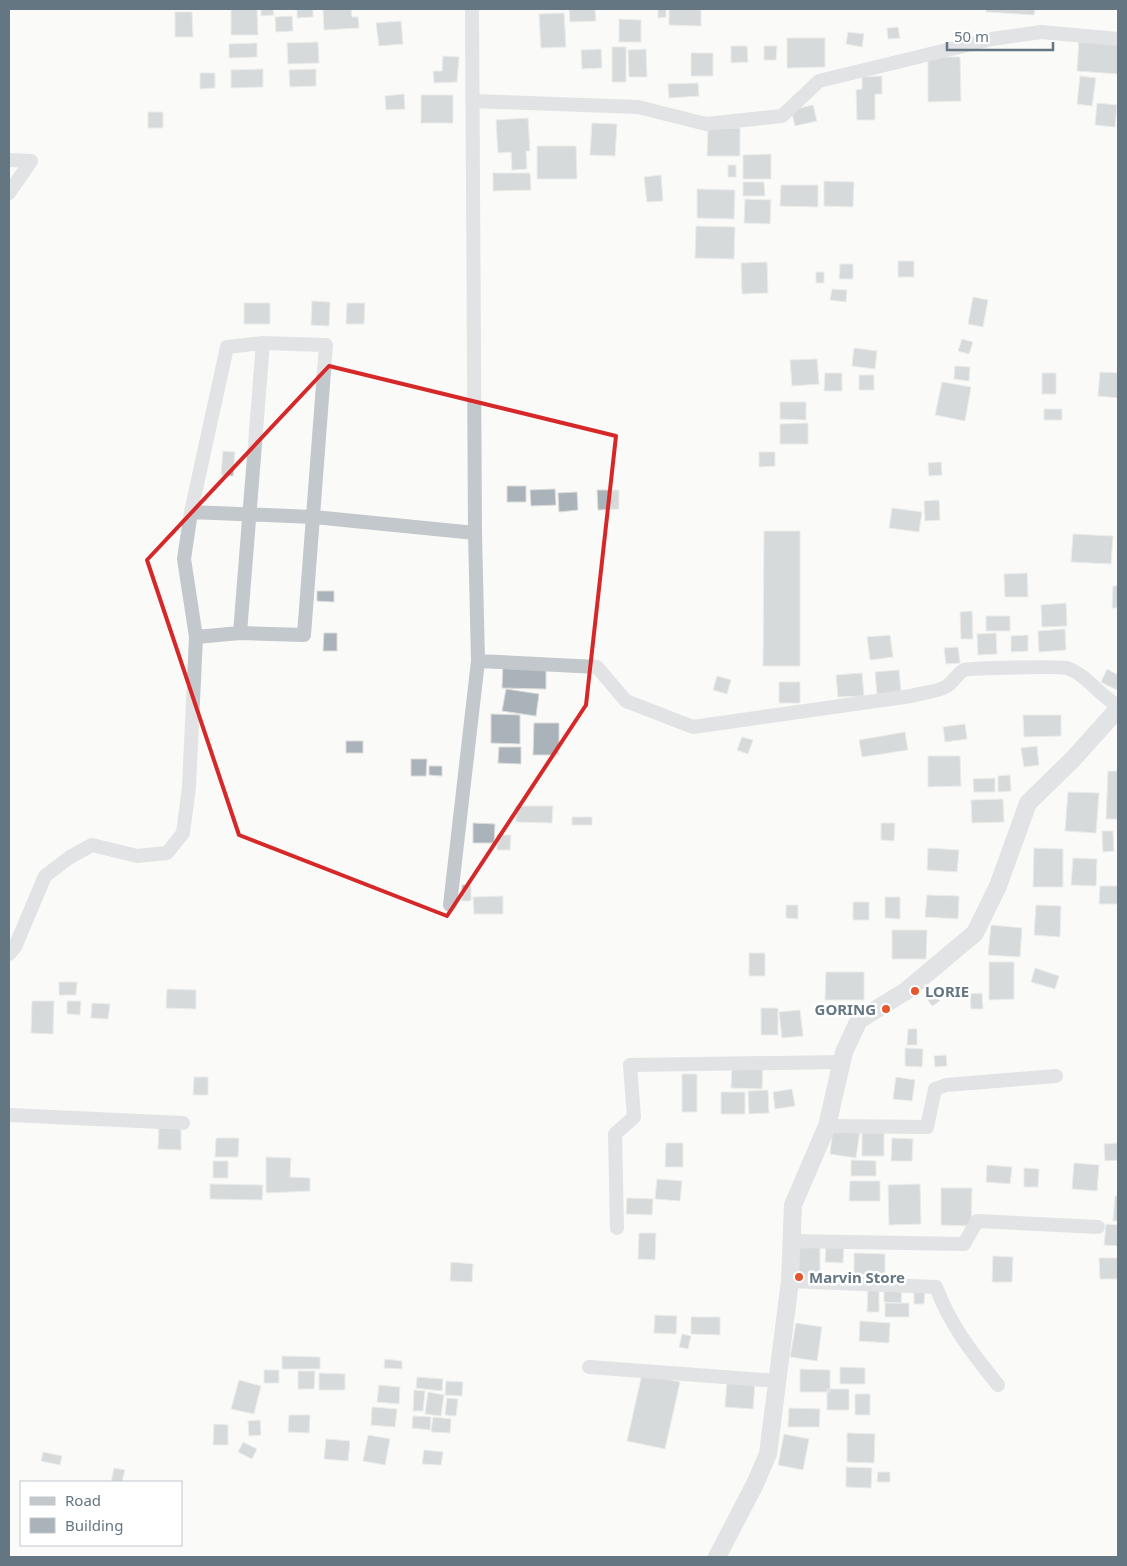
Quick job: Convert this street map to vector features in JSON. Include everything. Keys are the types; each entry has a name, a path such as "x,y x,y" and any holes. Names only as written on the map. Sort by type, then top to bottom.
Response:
{"street":[{"path":"450,905 478,661 475,533 472,9"},
{"path":"472,101 638,106 706,124 782,116 819,82 992,39 1041,32 1118,39"},
{"path":"9,160 31,162 9,192"},
{"path":"240,633 263,343"},
{"path":"9,954 15,947 45,876 70,857 92,845 137,856 167,853 183,833 189,787 196,637 184,559 191,512 227,347 263,343 326,345 304,635 240,633 196,637"},
{"path":"191,512 314,517 475,533"},
{"path":"478,661 597,667 626,701 693,727 911,696 946,687 963,670 999,668 1055,666 1068,668 1084,678 1118,708 1073,759 1028,803 998,886 975,933 906,991 859,1020 844,1052 827,1126 793,1205 790,1281 768,1454 755,1484 717,1557"},
{"path":"618,1228 615,1134 634,1116 630,1064 842,1062"},
{"path":"827,1126 927,1128 935,1089 946,1085 1056,1076"},
{"path":"9,1115 183,1123"},
{"path":"791,1241 964,1244 977,1221 1098,1227"},
{"path":"790,1281 936,1287 942,1304 963,1342 998,1384"},
{"path":"589,1367 778,1381"}],"highlighted area":[{"path":"329,366 616,436 586,705 447,916 239,835 147,560"}],"building":[{"path":"231,9 257,9 258,35 231,35"},
{"path":"261,9 273,9 274,15 261,16"},
{"path":"297,9 313,9 313,17 297,18"},
{"path":"323,9 351,9 352,17 358,17 359,28 324,30"},
{"path":"569,9 595,9 596,21 570,22"},
{"path":"658,9 666,9 666,17 658,18"},
{"path":"669,9 701,9 701,26 669,25"},
{"path":"986,9 1035,9 1034,15 986,12"},
{"path":"175,12 192,12 193,37 175,37"},
{"path":"564,13 566,47 541,48 539,14"},
{"path":"292,16 293,31 276,32 275,17"},
{"path":"619,19 641,20 641,42 619,42"},
{"path":"401,21 403,44 379,46 376,23"},
{"path":"898,27 900,38 888,39 887,28"},
{"path":"848,32 864,34 862,47 846,44"},
{"path":"787,38 825,38 825,67 787,68"},
{"path":"1079,39 1118,42 1118,74 1077,71"},
{"path":"318,42 319,63 288,64 287,43"},
{"path":"257,43 257,57 229,58 229,44"},
{"path":"731,46 747,46 748,62 731,63"},
{"path":"764,46 777,46 776,60 764,60"},
{"path":"612,47 626,47 626,82 612,82"},
{"path":"601,49 602,68 582,69 581,50"},
{"path":"646,49 647,77 629,77 628,50"},
{"path":"691,53 713,53 713,76 691,76"},
{"path":"443,56 459,57 457,82 434,83 433,71 442,71"},
{"path":"928,57 960,57 961,101 928,102"},
{"path":"263,69 263,87 231,88 231,70"},
{"path":"316,69 316,86 290,87 289,70"},
{"path":"200,73 215,73 215,88 200,89"},
{"path":"882,76 882,94 875,94 875,120 857,120 856,90 862,89 862,77"},
{"path":"1080,76 1096,78 1092,106 1077,104"},
{"path":"698,83 699,96 669,98 668,84"},
{"path":"404,94 405,109 386,110 385,96"},
{"path":"421,95 453,95 453,123 421,123"},
{"path":"1097,103 1117,105 1115,127 1095,125"},
{"path":"813,105 817,121 795,126 791,110"},
{"path":"148,112 163,112 163,128 148,128"},
{"path":"528,118 530,151 526,151 527,169 512,170 511,152 498,153 496,120"},
{"path":"592,123 617,124 615,156 590,155"},
{"path":"708,128 740,128 740,156 707,156"},
{"path":"537,146 576,146 577,179 537,179"},
{"path":"771,154 771,179 743,179 743,155"},
{"path":"728,165 736,165 736,177 728,177"},
{"path":"493,173 530,173 531,190 493,191"},
{"path":"661,175 663,201 647,202 644,177"},
{"path":"824,181 854,182 853,207 824,206"},
{"path":"743,182 764,182 765,196 743,196"},
{"path":"781,185 818,185 818,207 780,206"},
{"path":"697,189 735,190 734,219 697,218"},
{"path":"745,199 771,200 770,224 744,223"},
{"path":"696,226 735,227 734,259 695,258"},
{"path":"898,261 914,261 914,277 898,277"},
{"path":"767,262 768,293 742,294 741,263"},
{"path":"840,264 853,264 853,279 839,279"},
{"path":"816,272 824,272 824,283 816,283"},
{"path":"832,289 847,290 846,302 830,300"},
{"path":"973,297 988,300 983,327 968,324"},
{"path":"312,301 330,302 329,326 311,325"},
{"path":"244,303 270,303 270,324 244,324"},
{"path":"347,303 365,303 364,324 346,324"},
{"path":"962,339 973,342 969,354 958,351"},
{"path":"854,348 877,351 875,369 852,366"},
{"path":"817,359 819,384 792,386 790,360"},
{"path":"955,366 970,367 969,381 954,379"},
{"path":"1100,372 1118,373 1118,398 1098,396"},
{"path":"825,373 842,373 842,391 824,391"},
{"path":"1042,373 1056,373 1056,394 1042,394"},
{"path":"859,375 874,375 874,390 859,390"},
{"path":"942,382 971,387 965,421 935,415"},
{"path":"780,402 806,402 806,420 780,419"},
{"path":"1044,409 1062,409 1062,420 1044,420"},
{"path":"808,423 808,444 780,444 780,424"},
{"path":"223,451 235,452 233,476 221,475"},
{"path":"759,452 775,452 775,466 759,467"},
{"path":"941,462 942,475 929,476 928,463"},
{"path":"507,486 526,486 526,502 507,502"},
{"path":"555,489 556,505 531,506 530,490"},
{"path":"597,490 619,490 619,509 598,510"},
{"path":"577,492 578,510 559,512 558,493"},
{"path":"939,500 940,520 925,521 924,501"},
{"path":"892,508 922,512 919,532 889,528"},
{"path":"764,531 800,531 800,666 763,666"},
{"path":"1073,534 1113,536 1111,564 1071,562"},
{"path":"1027,573 1028,597 1005,597 1004,574"},
{"path":"1113,586 1118,586 1118,608 1112,608"},
{"path":"317,591 334,591 334,602 317,601"},
{"path":"1066,603 1067,626 1042,627 1041,605"},
{"path":"972,611 973,639 961,639 960,612"},
{"path":"986,616 1010,616 1010,631 986,631"},
{"path":"1065,629 1066,650 1039,652 1038,631"},
{"path":"324,633 337,633 337,651 323,651"},
{"path":"996,633 997,654 978,655 977,634"},
{"path":"890,635 893,657 870,660 867,637"},
{"path":"1028,635 1028,651 1011,652 1011,636"},
{"path":"958,647 960,663 946,664 944,648"},
{"path":"503,665 546,665 546,689 502,688"},
{"path":"1107,669 1118,675 1117,690 1101,682"},
{"path":"899,670 901,692 877,694 875,672"},
{"path":"862,673 864,696 838,697 836,675"},
{"path":"717,676 731,680 727,694 713,690"},
{"path":"779,682 800,682 800,703 779,703"},
{"path":"506,689 539,694 536,716 502,711"},
{"path":"491,714 520,715 520,744 491,743"},
{"path":"1023,715 1061,715 1061,736 1024,737"},
{"path":"534,723 559,723 559,755 533,755"},
{"path":"965,724 967,739 945,742 943,727"},
{"path":"905,732 908,750 862,757 859,740"},
{"path":"742,737 753,740 748,754 737,750"},
{"path":"346,741 363,741 363,753 346,753"},
{"path":"1037,746 1039,765 1024,767 1021,748"},
{"path":"499,747 521,747 521,764 498,763"},
{"path":"928,756 960,756 961,786 928,787"},
{"path":"411,759 427,759 426,776 411,776"},
{"path":"429,766 442,766 442,776 429,775"},
{"path":"1108,771 1118,771 1118,819 1106,819"},
{"path":"1010,775 1011,791 998,792 998,776"},
{"path":"995,778 995,792 974,792 973,779"},
{"path":"1068,792 1099,793 1096,833 1065,831"},
{"path":"1003,799 1004,822 972,823 971,800"},
{"path":"516,806 553,806 552,823 516,822"},
{"path":"572,817 592,817 592,825 572,825"},
{"path":"473,823 495,824 494,843 473,843"},
{"path":"881,823 895,823 894,841 881,840"},
{"path":"1102,831 1113,831 1114,851 1103,852"},
{"path":"497,835 511,835 510,850 497,850"},
{"path":"928,848 959,850 957,872 927,870"},
{"path":"1034,848 1063,849 1063,887 1033,887"},
{"path":"1073,858 1097,859 1096,886 1071,885"},
{"path":"462,885 471,885 471,901 462,901"},
{"path":"1100,886 1118,886 1118,904 1099,904"},
{"path":"927,895 959,896 958,919 925,917"},
{"path":"503,896 503,914 474,914 473,897"},
{"path":"885,897 900,897 900,919 885,918"},
{"path":"853,902 869,902 869,920 853,920"},
{"path":"786,905 798,905 798,919 786,918"},
{"path":"1036,905 1061,906 1060,937 1034,935"},
{"path":"991,925 1022,928 1020,957 988,955"},
{"path":"892,930 927,930 926,959 892,959"},
{"path":"749,953 765,953 765,976 749,976"},
{"path":"989,962 1014,962 1014,999 989,1000"},
{"path":"1035,968 1059,976 1055,989 1031,982"},
{"path":"826,972 864,972 864,1000 825,1000"},
{"path":"59,982 77,982 76,995 59,995"},
{"path":"167,989 196,990 196,1009 166,1008"},
{"path":"933,989 940,1001 932,1006 924,995"},
{"path":"982,993 983,1009 971,1009 970,994"},
{"path":"32,1001 54,1001 53,1034 31,1033"},
{"path":"67,1001 81,1001 80,1015 67,1014"},
{"path":"92,1003 110,1004 108,1019 91,1018"},
{"path":"761,1008 778,1008 778,1035 761,1035"},
{"path":"800,1010 803,1036 782,1038 779,1012"},
{"path":"908,1029 917,1029 917,1045 907,1045"},
{"path":"905,1048 923,1049 922,1067 905,1066"},
{"path":"946,1055 947,1066 935,1067 934,1056"},
{"path":"732,1064 763,1065 762,1089 731,1088"},
{"path":"682,1074 697,1074 697,1112 682,1112"},
{"path":"194,1077 208,1077 208,1095 193,1095"},
{"path":"896,1077 915,1080 912,1101 893,1099"},
{"path":"792,1089 795,1106 775,1109 773,1092"},
{"path":"768,1090 769,1113 749,1114 748,1091"},
{"path":"721,1092 745,1092 745,1114 721,1114"},
{"path":"159,1127 181,1127 181,1150 158,1149"},
{"path":"833,1127 860,1130 856,1158 830,1154"},
{"path":"862,1133 884,1133 884,1156 862,1156"},
{"path":"216,1138 239,1138 238,1157 215,1157"},
{"path":"892,1138 913,1139 912,1161 891,1161"},
{"path":"666,1143 683,1143 683,1167 665,1167"},
{"path":"1118,1143 1118,1160 1105,1161 1104,1144"},
{"path":"266,1157 291,1158 290,1177 310,1178 310,1191 266,1193"},
{"path":"851,1160 876,1161 876,1176 851,1176"},
{"path":"213,1161 228,1161 228,1178 213,1178"},
{"path":"1074,1163 1099,1165 1097,1191 1072,1189"},
{"path":"987,1165 1012,1167 1010,1184 986,1182"},
{"path":"1024,1168 1039,1169 1038,1187 1024,1187"},
{"path":"657,1179 682,1181 680,1201 655,1199"},
{"path":"850,1181 880,1181 880,1201 849,1201"},
{"path":"210,1184 263,1185 262,1200 210,1199"},
{"path":"920,1184 921,1224 889,1225 888,1185"},
{"path":"941,1188 972,1188 971,1226 941,1225"},
{"path":"1115,1196 1118,1196 1118,1221 1113,1221"},
{"path":"627,1198 653,1199 652,1215 626,1214"},
{"path":"1106,1224 1118,1225 1118,1246 1104,1245"},
{"path":"639,1233 656,1233 655,1260 638,1259"},
{"path":"826,1244 844,1245 843,1263 825,1262"},
{"path":"820,1247 820,1276 798,1276 798,1248"},
{"path":"854,1253 885,1254 885,1275 854,1274"},
{"path":"993,1256 1013,1257 1012,1282 992,1282"},
{"path":"1099,1258 1118,1258 1118,1279 1100,1279"},
{"path":"451,1262 473,1264 472,1282 450,1281"},
{"path":"884,1285 902,1286 901,1303 884,1302"},
{"path":"914,1287 925,1287 924,1304 914,1304"},
{"path":"868,1288 879,1288 879,1312 867,1312"},
{"path":"885,1303 909,1303 909,1317 885,1317"},
{"path":"655,1315 677,1316 676,1334 654,1333"},
{"path":"691,1317 720,1317 720,1335 691,1334"},
{"path":"860,1321 890,1323 889,1343 859,1341"},
{"path":"796,1323 822,1327 817,1361 790,1357"},
{"path":"682,1334 691,1336 688,1349 679,1347"},
{"path":"282,1356 320,1357 320,1369 282,1369"},
{"path":"385,1359 402,1361 402,1369 384,1368"},
{"path":"840,1367 865,1368 865,1384 840,1384"},
{"path":"800,1369 830,1370 830,1392 800,1392"},
{"path":"264,1370 279,1370 279,1383 264,1383"},
{"path":"298,1371 315,1371 314,1389 298,1389"},
{"path":"319,1373 345,1374 345,1390 319,1390"},
{"path":"642,1374 680,1382 665,1449 627,1441"},
{"path":"417,1377 443,1379 442,1391 416,1388"},
{"path":"239,1380 261,1386 254,1414 231,1409"},
{"path":"446,1381 463,1382 462,1396 445,1395"},
{"path":"727,1381 755,1383 753,1409 725,1407"},
{"path":"379,1385 400,1387 399,1404 377,1402"},
{"path":"827,1389 849,1389 849,1410 827,1410"},
{"path":"414,1390 425,1391 423,1411 413,1411"},
{"path":"428,1392 444,1395 441,1416 425,1414"},
{"path":"855,1394 870,1394 870,1415 855,1415"},
{"path":"447,1398 458,1399 456,1416 445,1415"},
{"path":"372,1407 397,1409 395,1427 371,1425"},
{"path":"789,1408 820,1409 819,1427 788,1427"},
{"path":"289,1415 310,1415 309,1433 288,1432"},
{"path":"413,1416 431,1417 430,1430 412,1428"},
{"path":"433,1417 451,1419 450,1433 431,1432"},
{"path":"260,1420 261,1435 249,1436 248,1421"},
{"path":"214,1424 228,1425 228,1445 213,1445"},
{"path":"847,1433 875,1434 874,1463 847,1462"},
{"path":"784,1434 809,1439 803,1470 778,1465"},
{"path":"368,1435 390,1439 385,1465 363,1461"},
{"path":"326,1439 350,1441 348,1461 324,1459"},
{"path":"243,1442 257,1449 252,1459 238,1452"},
{"path":"424,1450 443,1452 441,1465 422,1464"},
{"path":"43,1452 62,1456 60,1465 41,1461"},
{"path":"846,1467 872,1468 871,1488 846,1487"},
{"path":"114,1468 125,1470 122,1481 111,1481"},
{"path":"878,1472 890,1472 890,1482 877,1482"}],"place":[{"name":"LORIE","path":"915,991"},
{"name":"GORING","path":"886,1009"},
{"name":"Marvin Store","path":"799,1277"}]}
